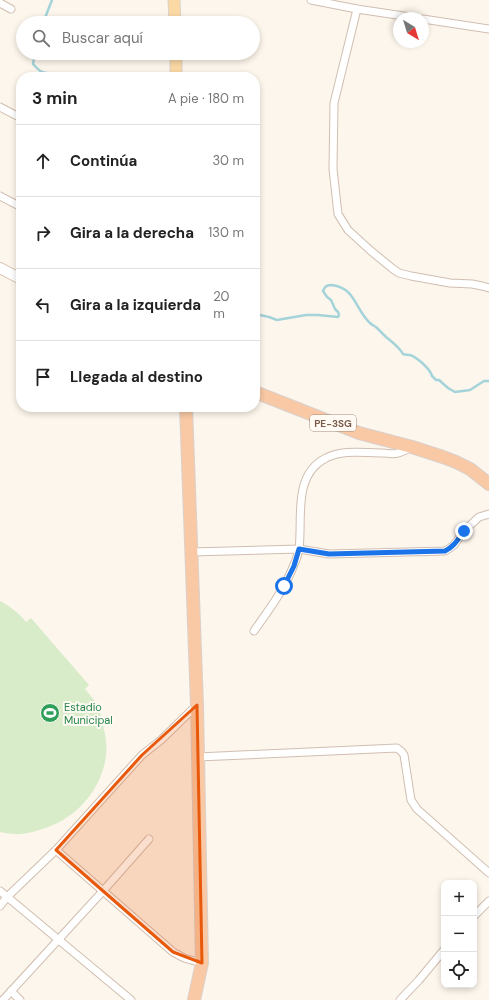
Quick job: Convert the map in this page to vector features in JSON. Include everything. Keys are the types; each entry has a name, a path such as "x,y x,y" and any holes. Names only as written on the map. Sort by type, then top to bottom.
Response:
{"highway":[{"name":"PE-3SG","path":"260,394 359,433 412,447 456,462 470,469 489,484"},
{"path":"186,412 197,705 202,963 194,1000"}],"main road":[{"path":"174,0 175,16"},
{"path":"176,60 176,72"},
{"path":"0,268 16,276"}],"street":[{"path":"310,0 393,14"},
{"path":"0,3 11,9"},
{"path":"357,9 334,103 333,170 338,214 348,230 371,251 399,273 450,283 477,285 489,288"},
{"path":"429,20 489,29"},
{"path":"0,107 16,115"},
{"path":"0,196 16,204"},
{"path":"254,631 284,586 294,566 299,549 303,486 307,476 315,466 325,458 338,453 353,452 397,454 412,447"},
{"path":"191,552 299,549 329,554 445,551 454,545 464,531 479,517 489,514"},
{"path":"0,906 7,897 56,850 142,755 161,740 197,705"},
{"path":"198,757 397,748 404,755 411,800 413,804 489,873"},
{"path":"4,1000 103,892 149,839"},
{"path":"56,850 173,952 184,958 202,963"},
{"path":"0,891 131,1000"},
{"path":"477,913 489,901"},
{"path":"400,1000 442,952"},
{"path":"11,991 20,1000"}],"highlighted area":[{"path":"197,705 198,757 202,963 173,952 56,850 142,755"}],"green space":[{"name":"Estadio Municipal","path":"0,601 14,610 26,622 31,618 89,685 85,689 94,700 99,710 106,742 106,755 99,781 84,803 64,820 52,826 21,834 0,832"}],"waterway":[{"path":"46,16 52,0"},
{"path":"34,60 33,64 43,72"},
{"path":"260,315 277,320 306,315 338,317 338,312 331,300 323,291 325,287 329,285 340,287 351,295 365,318 400,349 403,354 413,356 420,361 436,380 439,380 448,388 455,392 470,390 484,381 489,381"}],"place":[{"name":"Estadio Municipal","path":"50,713"}],"route":[{"path":"284,586 294,566 299,549 329,554 445,551 454,545 464,531"}]}
